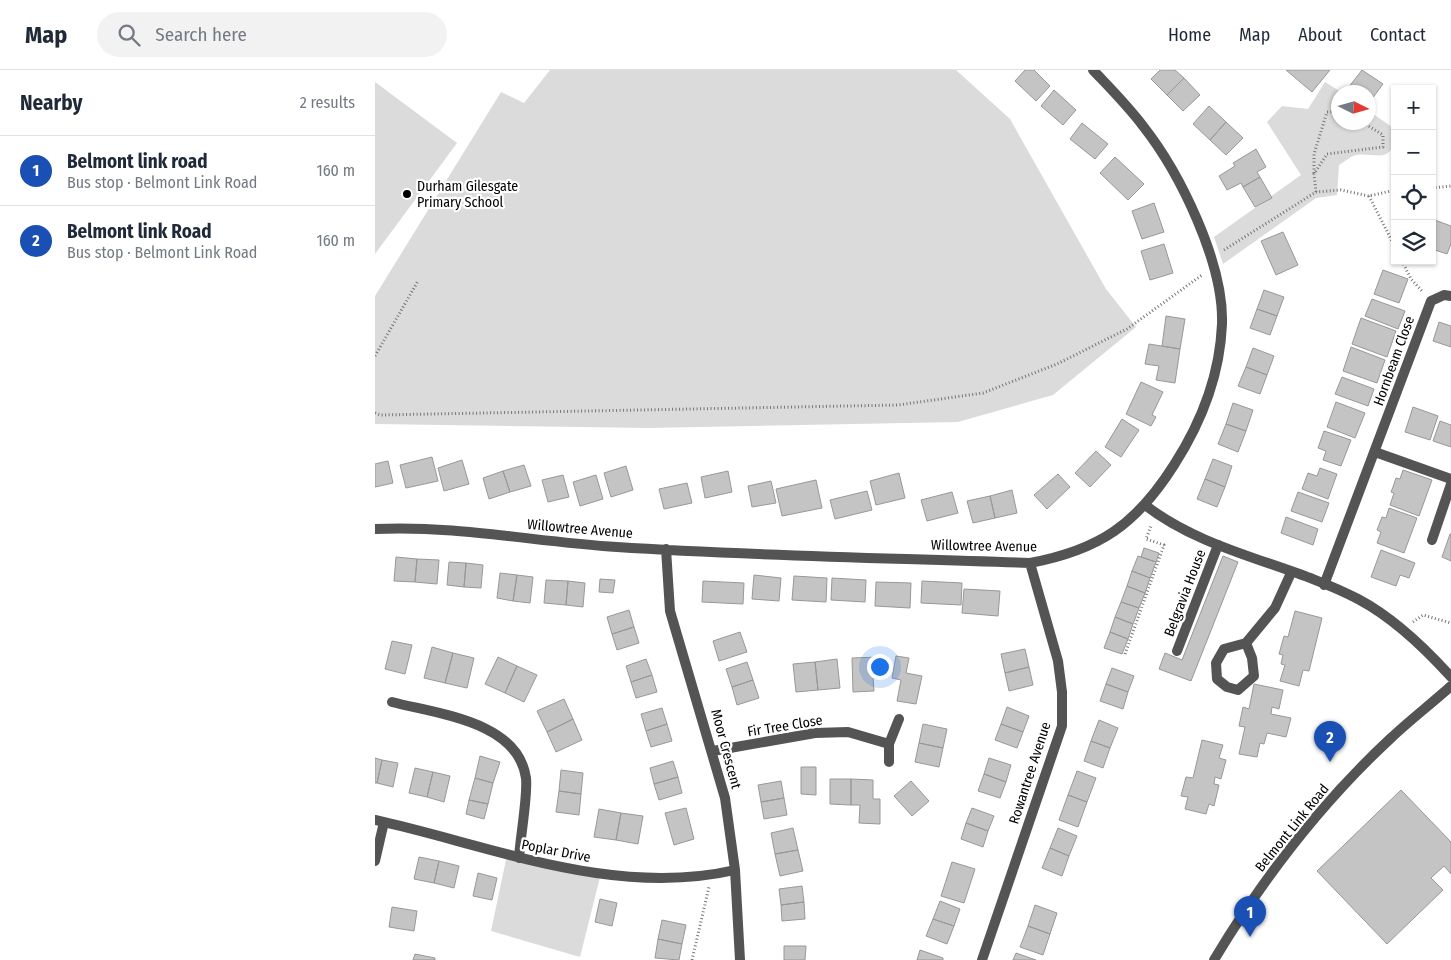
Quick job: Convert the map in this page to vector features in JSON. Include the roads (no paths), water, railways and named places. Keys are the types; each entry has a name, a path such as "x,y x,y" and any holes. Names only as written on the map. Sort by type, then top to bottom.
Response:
{"street":[{"name":"Willowtree Avenue","path":"375,529 411,528 617,547 1030,563 1060,557 1086,548 1117,530 1145,505 1182,453 1206,403 1218,365 1222,322 1218,284 1212,262 1201,228 1181,185 1144,127 1093,70"},
{"name":"Hornbeam Close","path":"1324,585 1431,301 1444,296 1451,296"},
{"path":"1375,452 1451,480"},
{"path":"1432,540 1451,484"},
{"path":"1145,505 1167,522 1218,545 1357,599 1388,617 1431,654 1451,678"},
{"name":"Belgravia House","path":"1177,651 1218,545"},
{"name":"Moor Crescent","path":"666,549 670,612 713,752 725,798 735,870 740,960"},
{"name":"Rowantree Avenue","path":"982,960 1062,726 1062,692 1059,661 1030,563"},
{"path":"1246,643 1252,658 1254,676 1237,690 1227,687 1217,679 1216,663 1224,649 1246,643 1275,608 1291,572"},
{"name":"Belmont Link Road","path":"1214,960 1279,863 1346,783 1391,739 1451,686"},
{"path":"392,702 467,722 500,735 519,754 526,778 519,858"},
{"path":"889,762 889,744 899,719"},
{"name":"Fir Tree Close","path":"713,752 815,733 847,732 889,744"},
{"path":"375,861 379,821"},
{"name":"Poplar Drive","path":"379,821 519,858 601,873 667,878 711,875 735,870"}],"place":[{"name":"Durham Gilesgate Primary School","path":"407,194"},
{"name":"Belmont link Road","path":"1330,762"},
{"name":"Belmont link road","path":"1250,937"}]}
